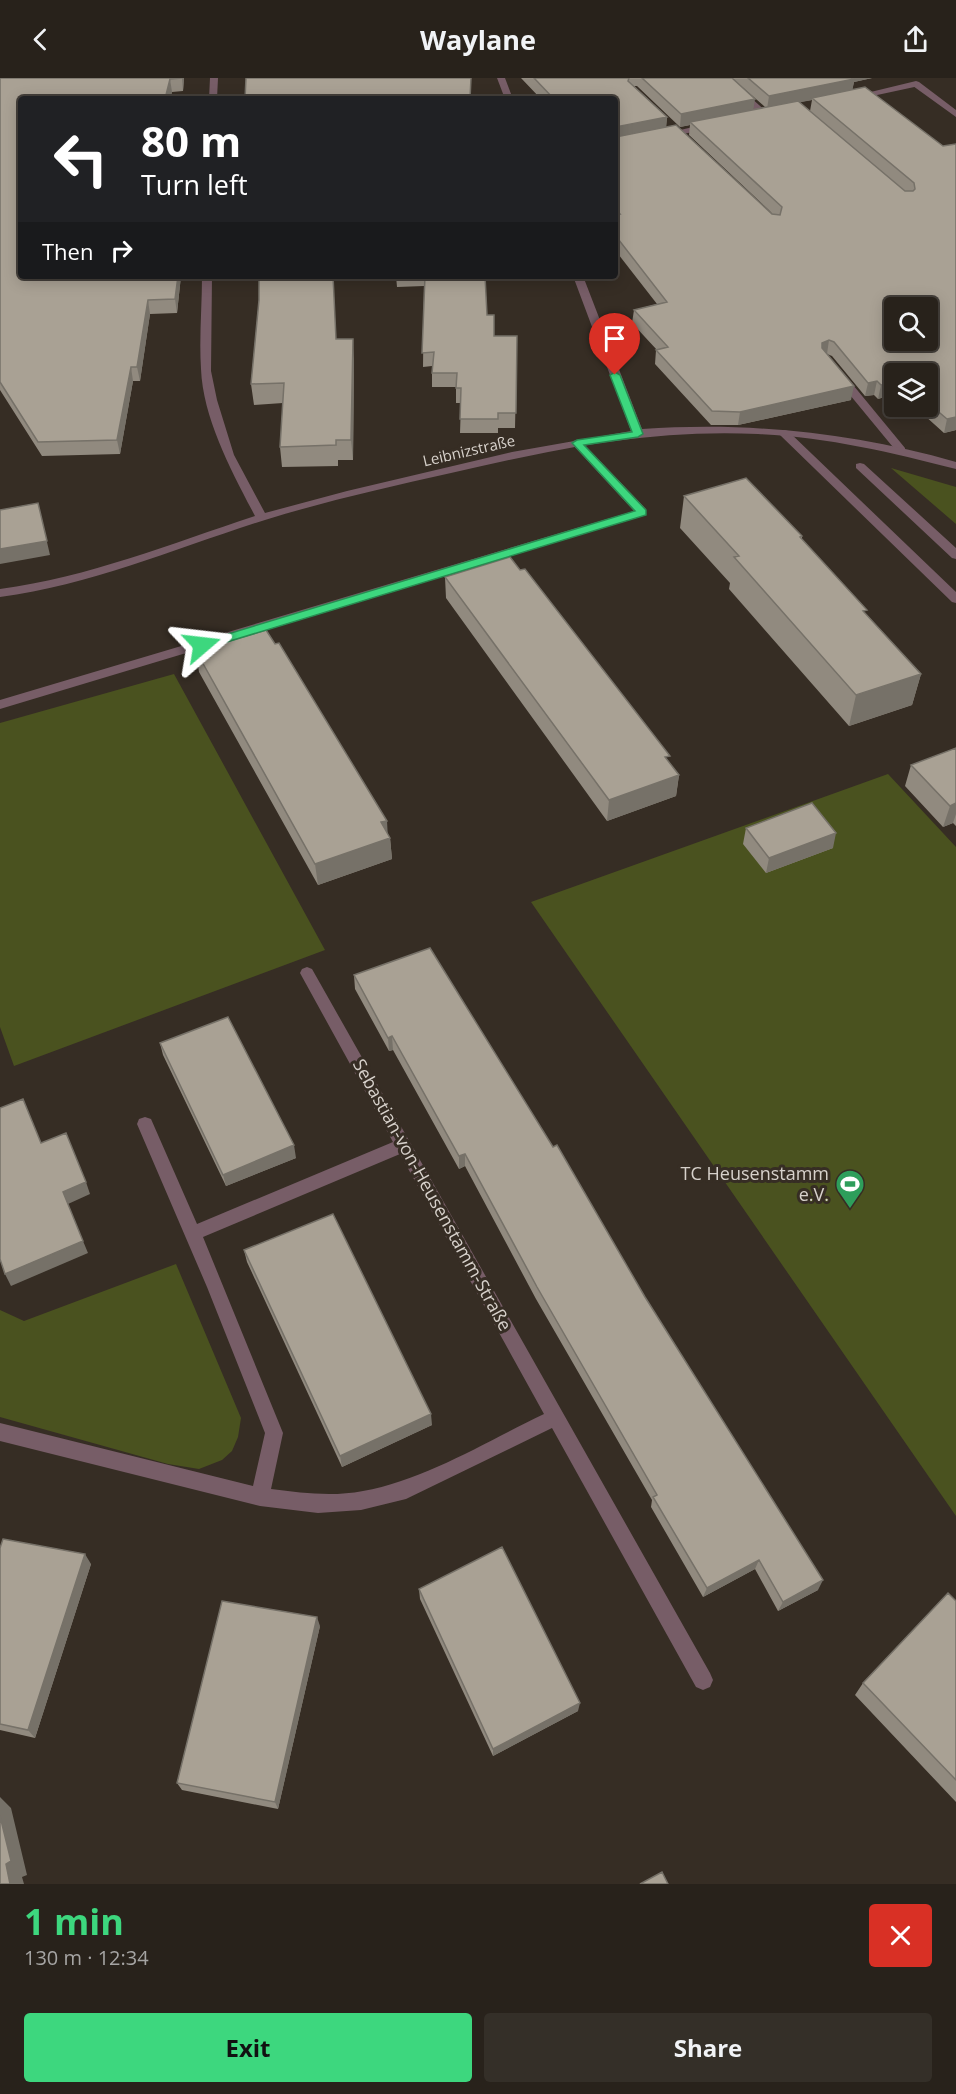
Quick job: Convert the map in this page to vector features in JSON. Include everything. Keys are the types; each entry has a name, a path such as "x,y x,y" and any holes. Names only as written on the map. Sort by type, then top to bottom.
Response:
{"street":[{"path":"213,96 214,78"},
{"path":"501,78 508,96"},
{"path":"724,78 765,115"},
{"path":"845,99 916,84 956,114"},
{"path":"754,117 776,113"},
{"path":"657,136 674,129 722,124"},
{"path":"674,129 686,140"},
{"path":"207,279 206,360 212,400 228,455 261,518"},
{"path":"579,279 638,434"},
{"path":"833,368 902,450"},
{"name":"Leibnizstraße","path":"0,593 85,577 261,518 402,481 577,443 638,434 686,430 823,436 902,450 956,466"},
{"path":"784,433 956,599"},
{"path":"0,705 642,512 577,443"},
{"path":"860,466 956,555"},
{"name":"Sebastian-von-Heusenstamm-Straße","path":"307,974 703,1680"},
{"path":"145,1124 193,1233 274,1433 260,1497"},
{"path":"193,1233 404,1145"},
{"path":"0,1432 260,1497 318,1504 361,1501 406,1490 556,1417"}],"green space":[{"path":"891,468 956,487 956,524"},
{"path":"174,674 325,950 14,1066 0,1027 0,723"},
{"name":"TC Heusenstamm e.V.","path":"888,774 956,847 956,1516 531,902"},
{"path":"176,1264 241,1418 238,1437 232,1451 222,1460 199,1469 168,1464 0,1417 0,1310 24,1321"}],"building":[{"path":"0,78 182,78 170,79 166,96 18,96 18,279 178,279 175,299 148,300 137,367 131,367 117,440 38,442 0,382"},
{"path":"246,78 471,78 470,96 245,96"},
{"path":"534,78 629,78 628,81 667,117 618,126 618,96 551,96"},
{"path":"642,78 732,78 755,99 681,114"},
{"path":"748,78 853,78 854,79 769,96"},
{"path":"865,87 943,146 956,144 956,417 947,419 938,411 938,363 884,363 884,384 881,385 877,381 868,383 834,342 829,340 822,343 822,348 854,386 740,412 712,411 656,350 668,347 634,310 667,302 618,239 618,214 620,214 618,212 618,137 676,125 772,214 780,215 782,207 690,122 798,101 905,191 915,189 914,183 812,98"},
{"path":"259,279 333,279 336,339 353,339 351,440 336,440 336,445 280,447 284,383 251,384"},
{"path":"425,279 485,279 487,315 494,315 494,336 517,336 516,413 498,413 498,419 460,419 461,388 456,388 457,373 432,373 434,352 422,353"},
{"path":"746,478 802,536 800,537 867,610 863,611 921,674 856,695 734,557 739,556 684,496"},
{"path":"38,503 47,541 0,549 0,510"},
{"path":"510,557 520,570 525,569 670,756 665,757 679,775 609,800 445,577"},
{"path":"266,630 275,644 279,643 387,821 381,822 390,838 315,864 196,651"},
{"path":"956,748 956,803 950,806 911,765"},
{"path":"812,803 836,833 769,858 746,828"},
{"path":"430,948 553,1147 557,1145 645,1297 823,1580 783,1602 759,1560 707,1588 653,1497 657,1495 537,1287 465,1154 459,1156 392,1036 388,1038 354,975"},
{"path":"228,1017 294,1145 223,1175 160,1043"},
{"path":"23,1099 41,1143 66,1133 86,1182 63,1192 83,1241 5,1274 0,1259 0,1108"},
{"path":"333,1214 431,1414 340,1456 244,1250"},
{"path":"3,1539 85,1554 28,1730 0,1724 0,1548"},
{"path":"502,1547 580,1703 493,1749 419,1589"},
{"path":"948,1593 956,1601 956,1780 863,1683"},
{"path":"222,1601 317,1617 275,1802 177,1783"},
{"path":"0,1816 11,1861 6,1864 10,1884 0,1884"},
{"path":"662,1872 668,1884 640,1884"}],"place":[{"name":"TC Heusenstamm e.V.","path":"850,1210"}],"route":[{"path":"202,645 642,512 577,443 638,434 615,375"}]}
